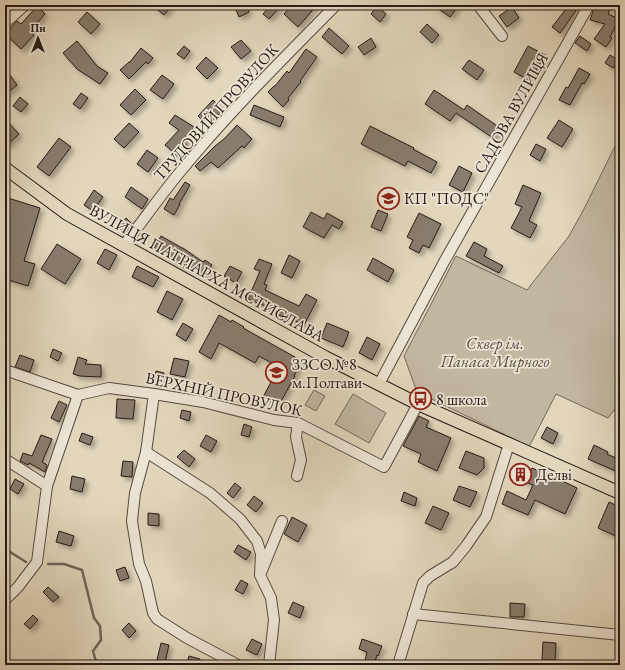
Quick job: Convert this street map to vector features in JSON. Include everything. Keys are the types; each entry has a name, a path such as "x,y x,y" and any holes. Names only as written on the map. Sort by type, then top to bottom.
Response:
{"main road":[{"name":"ВУЛИЦЯ ПАТРІАРХА МСТИСЛАВА","path":"5,168 67,214 325,357 418,404 620,493"}],"street":[{"path":"5,24 25,5"},
{"name":"ТРУДОВИЙ ПРОВУЛОК","path":"124,245 179,172 213,133 336,5"},
{"path":"478,5 502,36"},
{"name":"САДОВА ВУЛИЦЯ","path":"379,384 444,262 590,5"},
{"path":"5,370 78,396 47,486 37,562 18,587 5,600"},
{"name":"ВЕРХНІЙ ПРОВУЛОК","path":"78,396 109,388 204,402 274,420 298,423 384,467 418,404"},
{"path":"154,394 146,452 135,493 132,521 139,564 146,581 153,613 157,619 187,638 238,665"},
{"path":"297,476 301,460 296,437 298,423"},
{"path":"398,665 423,582 453,562 486,517 509,444"},
{"path":"146,452 210,493 240,518 257,541 261,554 260,575 271,598 274,620 269,665"},
{"path":"5,459 47,486"},
{"path":"260,575 282,521"},
{"path":"413,614 620,635"}],"green space":[{"name":"Сквер ім. Панаса Мирного","path":"620,136 620,413 614,410 608,418 556,394 529,447 417,392 404,356 456,256 527,290 569,236"},
{"path":"314,390 325,396 316,411 305,405"},
{"path":"353,394 386,413 369,443 335,424"}],"building":[{"path":"152,5 172,5 164,15"},
{"path":"234,5 246,5 249,12 239,17"},
{"path":"271,5 282,5 269,19 263,14"},
{"path":"292,5 317,5 298,27 284,14"},
{"path":"433,5 459,5 450,17"},
{"path":"569,5 580,5 560,33 552,27"},
{"path":"595,5 611,5 608,14 619,19 610,37 612,38 606,47 594,39 605,24 590,20"},
{"path":"37,6 45,14 30,31 34,35 21,49 5,34 17,21 21,24"},
{"path":"377,6 386,14 380,22 371,14"},
{"path":"512,7 519,18 507,27 499,16"},
{"path":"87,12 100,24 91,34 78,22"},
{"path":"427,24 439,35 432,43 420,32"},
{"path":"329,28 349,46 342,54 322,37"},
{"path":"580,36 591,44 587,51 575,43"},
{"path":"371,38 376,47 364,55 358,47"},
{"path":"241,40 251,51 241,59 231,47"},
{"path":"77,41 97,66 108,73 100,84 77,69 63,53"},
{"path":"184,46 190,51 184,59 177,54"},
{"path":"528,46 545,55 530,81 514,72"},
{"path":"141,48 153,58 148,64 146,62 129,79 120,70 130,62"},
{"path":"306,49 317,57 283,107 268,92 287,71 289,73"},
{"path":"610,55 618,60 613,68 605,63"},
{"path":"206,57 218,68 207,79 196,68"},
{"path":"469,60 484,70 477,80 462,69"},
{"path":"579,68 590,74 584,84 582,83 570,105 559,100 566,87 568,88"},
{"path":"10,75 17,85 5,95 5,79"},
{"path":"162,75 174,84 163,99 150,90"},
{"path":"135,89 146,100 131,115 120,105"},
{"path":"434,90 464,110 467,105 500,128 493,138 456,113 450,121 425,104"},
{"path":"81,93 88,98 80,109 73,104"},
{"path":"20,97 28,104 21,112 13,106"},
{"path":"213,100 223,110 208,126 198,116"},
{"path":"254,105 284,117 280,127 250,115"},
{"path":"175,115 194,127 184,143 191,149 181,159 165,145 179,130 169,123"},
{"path":"5,119 19,134 5,147"},
{"path":"559,120 573,129 562,147 547,138"},
{"path":"129,123 139,132 124,148 114,139"},
{"path":"237,125 252,139 244,148 242,146 218,168 211,162 200,171 195,166"},
{"path":"370,126 414,148 413,149 437,162 431,173 408,161 405,166 361,144"},
{"path":"59,138 71,147 49,176 37,167"},
{"path":"536,144 546,149 540,161 530,155"},
{"path":"147,150 158,158 148,172 137,164"},
{"path":"459,166 472,173 463,192 449,185"},
{"path":"185,182 190,185 174,215 164,209 170,198 173,200"},
{"path":"523,185 541,193 529,221 537,225 530,238 511,228 522,207 515,204"},
{"path":"131,187 148,199 142,209 125,197"},
{"path":"94,190 103,197 93,211 84,205"},
{"path":"8,198 40,208 24,261 35,264 28,286 5,279 5,207"},
{"path":"378,210 388,214 381,231 371,227"},
{"path":"311,212 324,219 327,213 343,222 339,229 332,225 324,238 303,227"},
{"path":"419,213 441,224 429,248 423,245 419,253 409,248 413,240 407,237"},
{"path":"126,218 132,224 124,235 117,228"},
{"path":"161,236 183,248 203,262 205,260 212,265 205,276 190,266 187,269 154,248"},
{"path":"474,242 487,249 484,256 503,266 499,273 466,256"},
{"path":"57,244 81,259 65,284 41,269"},
{"path":"105,249 117,255 109,270 97,263"},
{"path":"289,255 300,261 292,278 281,273"},
{"path":"373,258 394,270 388,282 367,270"},
{"path":"259,259 272,264 264,284 267,285 265,290 299,306 306,294 317,300 304,325 284,316 283,317 264,308 265,306 248,299 260,271 254,269"},
{"path":"137,266 159,277 153,287 132,277"},
{"path":"230,266 242,272 236,283 224,276"},
{"path":"167,291 183,299 172,320 157,312"},
{"path":"219,315 231,322 232,320 244,327 243,328 302,361 279,405 263,397 279,367 259,356 255,363 219,343 211,359 199,352"},
{"path":"183,323 193,329 186,341 176,335"},
{"path":"327,323 349,332 343,347 321,338"},
{"path":"367,337 380,344 372,360 359,353"},
{"path":"53,349 62,353 58,361 50,357"},
{"path":"20,355 34,360 30,372 15,367"},
{"path":"78,357 87,360 85,364 101,365 101,377 80,376 73,374"},
{"path":"174,358 189,361 185,377 170,374"},
{"path":"156,371 164,373 161,384 153,383"},
{"path":"117,399 135,400 133,419 116,418"},
{"path":"59,401 67,405 59,422 51,418"},
{"path":"182,410 191,412 189,421 180,418"},
{"path":"419,416 429,421 426,427 451,438 437,471 418,462 421,454 403,446"},
{"path":"244,424 252,427 249,437 241,435"},
{"path":"547,427 558,433 553,444 541,438"},
{"path":"82,433 93,437 90,445 79,441"},
{"path":"41,435 52,439 42,462 47,465 45,472 29,463 28,465 20,461 23,453 32,456"},
{"path":"206,435 217,441 211,452 200,446"},
{"path":"594,445 608,452 607,454 620,460 620,473 588,459"},
{"path":"184,450 195,459 189,467 177,457"},
{"path":"466,451 484,458 484,468 477,475 459,468"},
{"path":"123,461 133,462 132,477 121,476"},
{"path":"516,466 530,472 532,468 577,488 565,514 535,500 528,515 502,504 507,491 526,500 533,485 512,477"},
{"path":"72,476 85,479 82,492 70,489"},
{"path":"15,479 24,484 18,494 10,489"},
{"path":"235,483 241,488 233,498 227,493"},
{"path":"459,486 477,492 470,507 453,500"},
{"path":"404,492 417,498 415,506 401,501"},
{"path":"254,496 263,503 256,512 247,505"},
{"path":"609,502 620,507 620,538 598,528"},
{"path":"433,506 449,513 441,530 425,523"},
{"path":"148,513 159,514 159,526 148,525"},
{"path":"292,517 307,525 298,542 284,534"},
{"path":"59,531 74,536 71,546 56,542"},
{"path":"238,545 251,552 246,560 234,552"},
{"path":"125,567 129,578 120,581 116,570"},
{"path":"241,580 248,584 243,594 235,590"},
{"path":"48,587 59,597 53,602 43,592"},
{"path":"293,602 304,607 300,618 288,613"},
{"path":"510,603 525,604 524,617 510,617"},
{"path":"33,615 38,620 30,629 24,624"},
{"path":"129,623 136,631 129,638 122,630"},
{"path":"252,639 262,644 257,655 246,650"},
{"path":"362,639 382,646 374,665 364,665 367,652 359,649"},
{"path":"543,642 556,643 555,660 542,660"},
{"path":"161,643 169,645 165,662 157,660"},
{"path":"189,656 200,659 199,665 187,663"}],"waterway":[{"path":"5,547 7,550 26,562"},
{"path":"48,564 64,564 82,570 94,618 100,626 101,640 93,651 97,665"}],"place":[{"name":"КП \"ПОДС\"","path":"389,198"},
{"name":"ЗЗСО №8 м.Полтави","path":"276,373"},
{"name":"8 школа","path":"420,399"},
{"name":"Делві","path":"521,474"}]}
